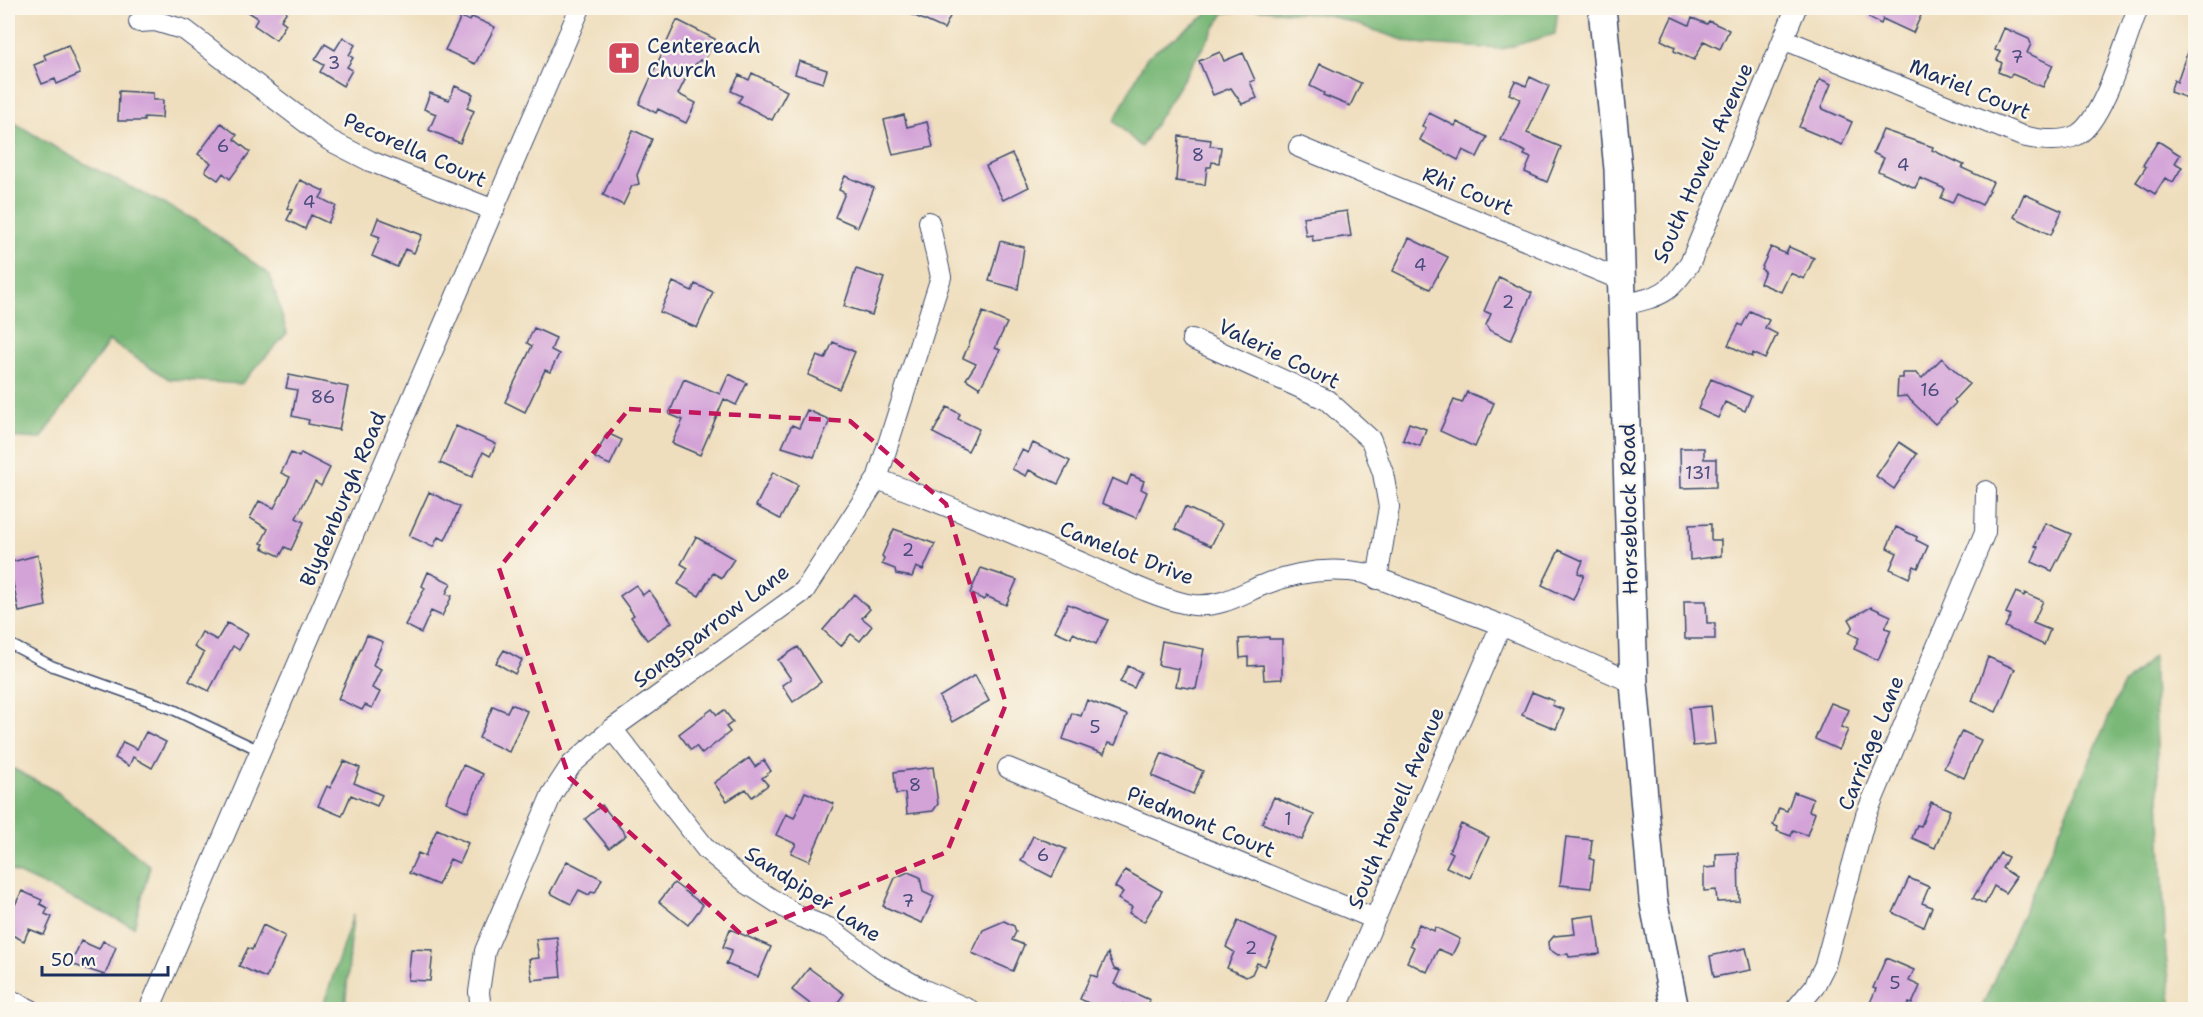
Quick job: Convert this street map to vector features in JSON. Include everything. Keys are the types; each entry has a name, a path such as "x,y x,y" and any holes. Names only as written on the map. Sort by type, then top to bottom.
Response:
{"street":[{"name":"Blydenburgh Road","path":"149,1010 580,8"},
{"name":"Horseblock Road","path":"1602,8 1618,169 1634,683 1653,899 1675,1010"},
{"name":"South Howell Avenue","path":"1621,292 1659,297 1678,282 1691,261 1796,8"},
{"name":"Mariel Court","path":"1783,39 2022,136 2044,141 2076,135 2089,125 2100,109 2138,8"},
{"name":"Pecorella Court","path":"139,22 155,21 185,30 329,140 370,161 494,210"},
{"name":"Rhi Court","path":"1299,147 1621,292"},
{"name":"Songsparrow Lane","path":"481,1010 479,992 485,951 552,794 571,765 612,729 804,591 876,479 941,277 929,222"},
{"name":"Valerie Court","path":"1192,339 1327,400 1371,440 1383,473 1389,507 1377,579"},
{"name":"Camelot Drive","path":"876,479 966,513 1138,587 1193,605 1228,603 1259,586 1318,570 1340,569 1377,579 1501,625 1634,683"},
{"name":"Carriage Lane","path":"1795,1010 1814,987 1831,951 1866,815 1985,532 1986,491"},
{"name":"South Howell Avenue","path":"1336,1010 1501,625"},
{"name":"Sandpiper Lane","path":"612,729 706,849 748,884 798,916 829,928 878,965 922,989 970,1010"},
{"name":"Piedmont Court","path":"1008,768 1375,920"},
{"path":"8,999 31,1010"}],"lane":[{"path":"8,643 52,666 172,709 261,750"}],"highlighted area":[{"path":"629,409 850,421 946,504 1006,704 947,852 742,935 569,777 499,568"}],"green space":[{"path":"1208,8 1483,8 1490,12 1495,8 1558,8 1555,34 1502,49 1412,43 1329,15 1251,9 1224,13 1141,147 1114,121 1147,57 1206,15"},
{"path":"8,119 68,155 197,221 270,275 287,333 241,384 169,379 109,341 41,439 8,437"},
{"path":"2153,656 2166,956 2173,1009 1981,1009 2123,685"},
{"path":"8,766 57,792 150,866 134,927 8,869"},
{"path":"353,915 345,1009 322,1009"}],"building":[{"path":"242,8 289,8 281,20 286,24 276,40 254,25 258,18"},
{"path":"897,8 954,8 944,29"},
{"path":"1856,8 1914,8 1923,11 1913,33 1883,19 1881,24 1869,18 1870,14"},
{"path":"461,17 470,21 472,17 495,27 475,64 445,50"},
{"path":"1672,17 1689,25 1692,18 1707,24 1709,21 1729,30 1720,49 1704,41 1694,60 1674,51 1675,47 1661,40"},
{"path":"677,20 715,39 704,62 700,60 690,70 678,94 696,103 686,123 658,109 656,113 639,104"},
{"path":"2004,28 2029,39 2031,44 2027,53 2053,65 2043,87 2012,74 2010,77 1998,72 2002,63 1997,60 2001,52 1995,50"},
{"path":"2193,35 2196,35 2196,101 2170,92 2174,80 2177,82"},
{"path":"343,37 355,45 349,55 353,58 347,67 352,70 343,86 320,72 324,65 315,60 325,44 335,50"},
{"path":"68,45 80,74 57,84 55,79 42,84 34,65 46,60 44,55"},
{"path":"1220,52 1224,61 1243,53 1255,80 1250,82 1257,98 1242,104 1231,88 1213,95 1199,61"},
{"path":"799,61 827,70 823,83 795,74"},
{"path":"1320,64 1361,83 1350,106 1323,95 1324,93 1310,86"},
{"path":"752,73 787,91 772,120 738,102 742,96 731,91 739,75 749,80"},
{"path":"1530,77 1549,86 1527,133 1561,147 1547,182 1525,172 1531,158 1524,155 1526,152 1501,140 1520,99 1509,94 1515,81 1526,86"},
{"path":"1820,79 1831,84 1821,108 1852,122 1842,145 1799,127"},
{"path":"455,86 473,94 467,108 474,111 460,143 429,130 436,114 424,109 430,93 449,100"},
{"path":"119,91 153,93 153,100 163,100 162,118 144,117 144,121 118,121"},
{"path":"1429,113 1455,126 1457,122 1487,137 1477,157 1463,150 1458,160 1420,140 1426,128 1422,126"},
{"path":"904,115 907,127 927,122 933,147 893,155 884,120"},
{"path":"221,123 237,135 234,139 250,152 230,179 223,173 218,180 205,171 211,163 198,154"},
{"path":"633,130 652,139 637,175 639,184 632,186 623,205 603,195"},
{"path":"1883,130 1933,147 1932,150 1964,165 1962,168 1993,182 1982,205 1957,193 1952,203 1941,198 1945,189 1920,178 1915,188 1878,171 1884,158 1873,153"},
{"path":"1179,136 1211,140 1210,146 1221,147 1219,163 1212,162 1211,167 1207,167 1205,185 1176,181"},
{"path":"2158,141 2180,155 2175,163 2182,167 2173,182 2165,178 2155,194 2136,182 2146,167 2143,165"},
{"path":"1012,154 1029,187 1003,200 986,166"},
{"path":"845,176 874,188 858,227 835,217 845,193 839,190"},
{"path":"300,180 324,191 320,198 336,206 328,223 311,215 305,229 287,220 292,210 287,208"},
{"path":"2024,194 2062,211 2051,235 2014,217"},
{"path":"1347,211 1351,236 1313,241 1312,235 1306,236 1303,217"},
{"path":"378,218 422,235 414,253 405,249 397,267 372,256 380,237 372,234"},
{"path":"1409,238 1448,257 1430,289 1393,271"},
{"path":"1000,241 1024,247 1018,289 989,281"},
{"path":"1771,247 1786,254 1789,247 1814,258 1804,279 1790,273 1781,292 1760,283 1765,271 1761,269"},
{"path":"856,269 884,278 872,315 844,306"},
{"path":"1499,277 1532,293 1511,340 1489,330 1486,325 1491,314 1484,311"},
{"path":"673,282 692,291 695,284 713,292 697,328 660,312"},
{"path":"1750,311 1769,320 1765,328 1777,334 1765,359 1753,353 1752,357 1728,345 1739,324 1742,326"},
{"path":"983,312 1007,323 995,348 1000,350 980,388 966,379 976,364 963,358"},
{"path":"534,328 556,338 551,350 559,354 550,372 545,370 525,412 505,402 532,346 527,343"},
{"path":"833,342 855,352 839,389 808,375 817,356 825,359"},
{"path":"1942,358 1969,384 1954,400 1956,403 1935,424 1906,396 1897,397 1898,378 1903,378 1903,373 1916,373 1922,378"},
{"path":"729,374 747,383 736,405 724,399 700,455 672,443 683,420 669,414 684,379 720,394"},
{"path":"289,375 348,387 339,430 308,424 309,420 292,416 297,390 286,388"},
{"path":"1711,379 1751,396 1745,411 1725,402 1718,418 1698,409"},
{"path":"1467,392 1494,403 1475,447 1440,431 1454,400 1462,403"},
{"path":"947,407 960,414 958,419 979,429 968,451 933,433"},
{"path":"807,410 830,420 814,457 782,447 792,425 799,428"},
{"path":"1409,423 1426,429 1420,446 1403,440"},
{"path":"456,426 496,444 490,456 483,452 472,477 440,463"},
{"path":"607,433 622,440 610,465 595,458"},
{"path":"1899,442 1917,454 1894,489 1876,476"},
{"path":"1033,443 1070,461 1058,484 1029,470 1026,476 1012,469 1022,450 1028,453"},
{"path":"1680,448 1704,448 1704,459 1716,459 1716,487 1681,488"},
{"path":"291,453 299,457 301,453 330,468 321,486 315,482 296,518 304,522 291,550 285,547 280,556 262,548 264,544 261,543 268,529 250,518 259,501 274,508 290,477 281,473"},
{"path":"773,472 798,485 780,519 756,506"},
{"path":"1131,475 1144,481 1141,489 1147,492 1136,518 1102,503 1112,478 1127,485"},
{"path":"429,492 460,507 445,540 438,537 433,547 409,536"},
{"path":"1185,507 1222,524 1211,546 1175,529"},
{"path":"2045,523 2071,534 2052,571 2032,562 2038,547 2035,546"},
{"path":"1711,524 1711,540 1721,540 1721,556 1690,560 1689,525"},
{"path":"1896,527 1917,537 1916,540 1928,546 1918,568 1914,566 1909,578 1890,569 1897,553 1887,548"},
{"path":"894,529 935,544 923,570 916,567 912,577 896,574 895,569 882,564 884,558 882,556"},
{"path":"696,537 734,559 722,578 713,573 699,596 678,584 688,568 681,564"},
{"path":"1559,550 1583,561 1578,573 1584,575 1573,600 1542,585"},
{"path":"38,555 46,606 19,612 12,579 8,580 8,563"},
{"path":"981,568 1017,580 1006,605 986,596 984,600 970,593"},
{"path":"428,572 451,583 446,594 452,596 442,616 431,611 421,633 405,625 425,588 422,586"},
{"path":"636,585 643,595 649,590 672,622 647,640 631,617 634,615 620,596"},
{"path":"2016,592 2024,596 2025,593 2043,601 2033,623 2050,630 2044,645 2005,627 2011,615 2006,613"},
{"path":"854,594 870,609 862,618 872,626 860,641 851,634 841,646 823,630"},
{"path":"1684,601 1706,601 1707,623 1715,623 1715,639 1685,639"},
{"path":"1068,604 1108,620 1096,644 1073,633 1071,638 1055,631"},
{"path":"1871,607 1891,616 1885,628 1891,630 1878,660 1854,649 1859,638 1849,633 1853,626 1849,619"},
{"path":"227,623 248,634 239,650 233,646 209,691 189,681 204,653 194,647 202,632 217,640"},
{"path":"367,635 383,642 373,665 381,669 372,688 380,692 372,708 365,705 362,710 338,699"},
{"path":"1269,637 1269,639 1282,639 1282,679 1264,680 1263,665 1248,666 1248,657 1240,658 1239,639"},
{"path":"1162,641 1204,649 1196,689 1176,686 1179,669 1158,665"},
{"path":"798,647 821,682 793,702 782,685 791,679 778,660"},
{"path":"504,650 522,660 515,674 496,663"},
{"path":"1988,657 2015,669 1996,712 1972,701"},
{"path":"1128,666 1141,672 1134,688 1120,682"},
{"path":"975,675 989,701 952,722 939,697"},
{"path":"1532,692 1554,701 1552,705 1564,710 1556,729 1522,715"},
{"path":"1087,700 1127,715 1115,745 1108,743 1104,754 1063,739 1072,713 1081,716"},
{"path":"1831,703 1849,710 1841,727 1848,730 1839,750 1815,739"},
{"path":"511,704 527,711 509,752 479,738 493,706 507,712"},
{"path":"1711,706 1715,744 1693,746 1689,708"},
{"path":"712,709 717,715 724,710 733,722 726,727 730,732 702,754 696,746 691,750 679,734"},
{"path":"1962,731 1981,740 1964,778 1944,768"},
{"path":"146,732 166,742 152,768 133,757 129,766 115,758 123,742 137,749"},
{"path":"1162,753 1203,771 1193,794 1152,776"},
{"path":"749,758 755,767 764,760 771,771 762,778 768,785 752,797 746,789 727,801 714,783"},
{"path":"344,761 360,768 354,783 382,795 377,806 351,795 342,816 318,806 327,786 330,788"},
{"path":"463,765 483,774 468,812 446,802"},
{"path":"933,767 938,804 933,811 907,814 905,793 896,794 894,772"},
{"path":"805,792 834,804 809,861 791,853 796,844 776,835 786,814 794,818"},
{"path":"1794,792 1813,799 1809,811 1815,813 1807,835 1793,830 1791,836 1777,831 1778,827 1773,825 1779,808 1787,811"},
{"path":"1274,797 1314,815 1302,840 1262,823"},
{"path":"1931,802 1950,810 1935,848 1912,838 1917,825 1921,826"},
{"path":"602,805 626,835 609,848 585,819"},
{"path":"1461,824 1489,837 1470,878 1446,867 1453,853 1449,851"},
{"path":"437,829 468,843 459,863 450,859 438,885 409,873 418,853 425,856"},
{"path":"1033,836 1066,849 1052,877 1021,861"},
{"path":"1566,837 1592,840 1590,859 1594,860 1591,888 1560,885"},
{"path":"1738,853 1739,901 1717,902 1716,890 1704,891 1704,868 1716,867 1716,854"},
{"path":"2000,853 2008,857 2002,868 2016,877 2005,893 1994,886 1985,904 1973,898"},
{"path":"567,861 602,879 595,893 591,892 589,895 579,890 571,904 550,893"},
{"path":"1125,870 1162,891 1144,922 1129,913 1132,907 1118,899 1123,892 1115,887"},
{"path":"908,872 920,877 923,892 934,897 922,923 883,906 895,878"},
{"path":"1909,878 1929,887 1922,903 1932,907 1924,927 1893,913"},
{"path":"674,883 703,905 688,925 659,902"},
{"path":"22,891 42,900 40,904 48,908 45,914 52,917 44,935 29,929 24,941 8,933 8,919"},
{"path":"1595,915 1600,954 1569,957 1568,954 1558,955 1549,949 1548,943 1554,936 1575,934 1573,918"},
{"path":"1004,921 1014,926 1016,932 1012,940 1024,945 1013,971 972,953 983,930"},
{"path":"1238,921 1277,939 1265,966 1257,963 1252,974 1246,977 1227,968 1234,952 1226,947"},
{"path":"1419,924 1434,931 1435,927 1460,939 1452,955 1438,949 1427,972 1407,962 1414,947 1410,945"},
{"path":"263,925 285,936 266,978 239,966 248,948 252,950"},
{"path":"730,929 771,947 758,977 726,964 732,950 723,947"},
{"path":"557,937 561,977 532,980 529,959 539,958 536,939"},
{"path":"81,941 99,949 103,941 116,947 105,975 71,964"},
{"path":"1746,948 1751,970 1714,977 1710,956"},
{"path":"411,949 433,950 430,981 408,980"},
{"path":"1108,953 1114,969 1120,971 1114,984 1150,1000 1146,1010 1135,1010 1123,1004 1120,1010 1103,1010 1080,999 1091,975 1097,977"},
{"path":"1886,958 1914,970 1909,981 1920,986 1912,1004 1909,1003 1906,1010 1880,1010 1869,1005 1876,989 1873,988"},
{"path":"809,968 844,994 832,1010 818,1010 792,990"}],"place":[{"name":"Centereach Church","path":"624,58"}]}
